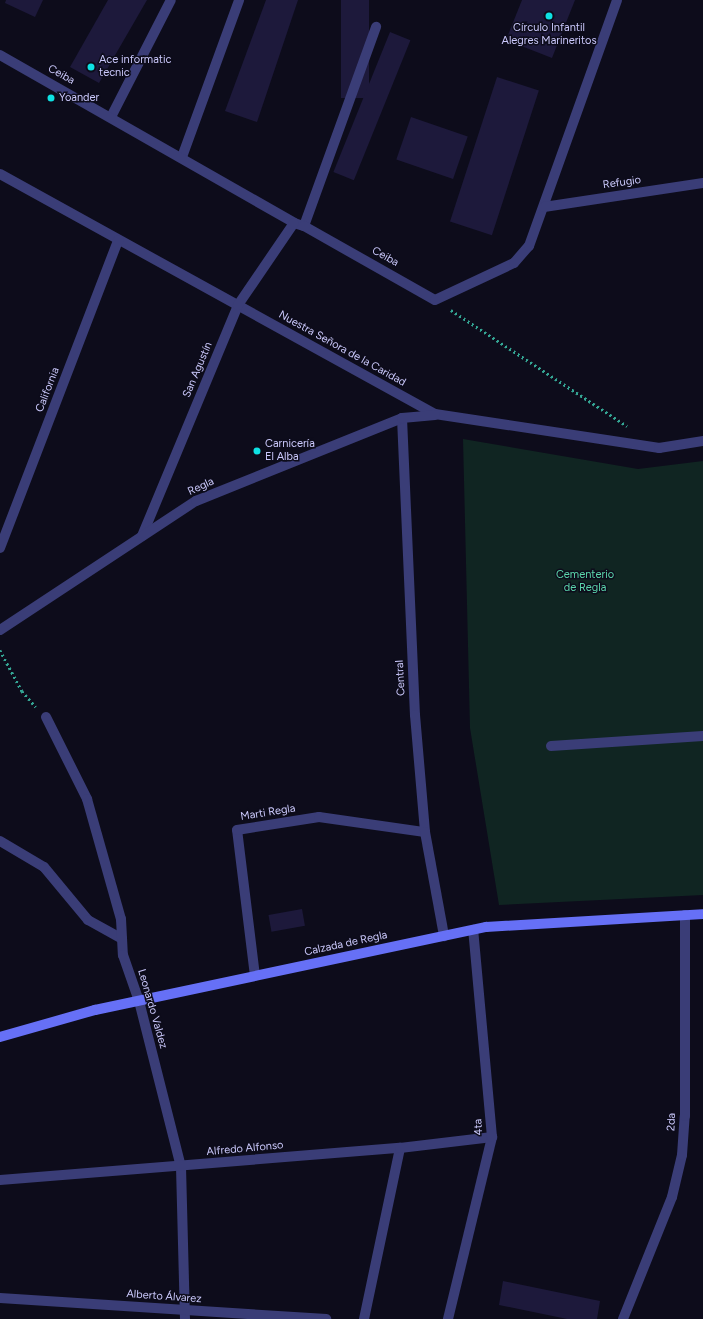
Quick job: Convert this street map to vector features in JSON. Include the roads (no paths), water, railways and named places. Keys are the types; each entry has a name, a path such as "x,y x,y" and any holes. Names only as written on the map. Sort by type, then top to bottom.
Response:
{"main road":[{"name":"Calzada de Regla","path":"0,1037 139,1001 472,930 703,914"}],"street":[{"path":"111,117 171,0"},
{"path":"182,157 239,0"},
{"path":"544,207 616,0"},
{"name":"San Agustín","path":"142,536 238,305 299,224 376,28"},
{"name":"Ceiba","path":"0,55 435,300 514,263 529,246 544,207"},
{"name":"Nuestra Señora de la Caridad","path":"0,174 435,414 659,448 703,441"},
{"name":"Refugio","path":"544,207 703,183"},
{"name":"California","path":"0,548 118,240"},
{"name":"Regla","path":"0,630 196,501 402,418 435,414"},
{"name":"Central","path":"402,418 415,715 425,832 444,936"},
{"name":"Leonardo Valdez","path":"46,717 86,799 121,919 123,955 139,1001 181,1166 185,1315"},
{"path":"551,746 703,736"},
{"name":"Marti Regla","path":"255,976 238,830 319,817 425,832"},
{"path":"0,841 44,867 88,920 122,939"},
{"name":"2da","path":"623,1319 672,1197 682,1155 685,1116 685,915"},
{"name":"4ta","path":"448,1319 492,1137 472,930"},
{"name":"Alfredo Alfonso","path":"0,1180 400,1148 492,1137"},
{"path":"364,1319 400,1148"},
{"name":"Alberto Álvarez","path":"0,1298 185,1315 326,1319"}],"place":[{"name":"Círculo Infantil Alegres Marineritos","path":"549,16"},
{"name":"Ace informatic tecnic","path":"91,67"},
{"name":"Yoander","path":"51,98"},
{"name":"Carnicería El Alba","path":"257,451"}],"park label":[{"name":"Cementerio de Regla","path":"585,582"}]}
